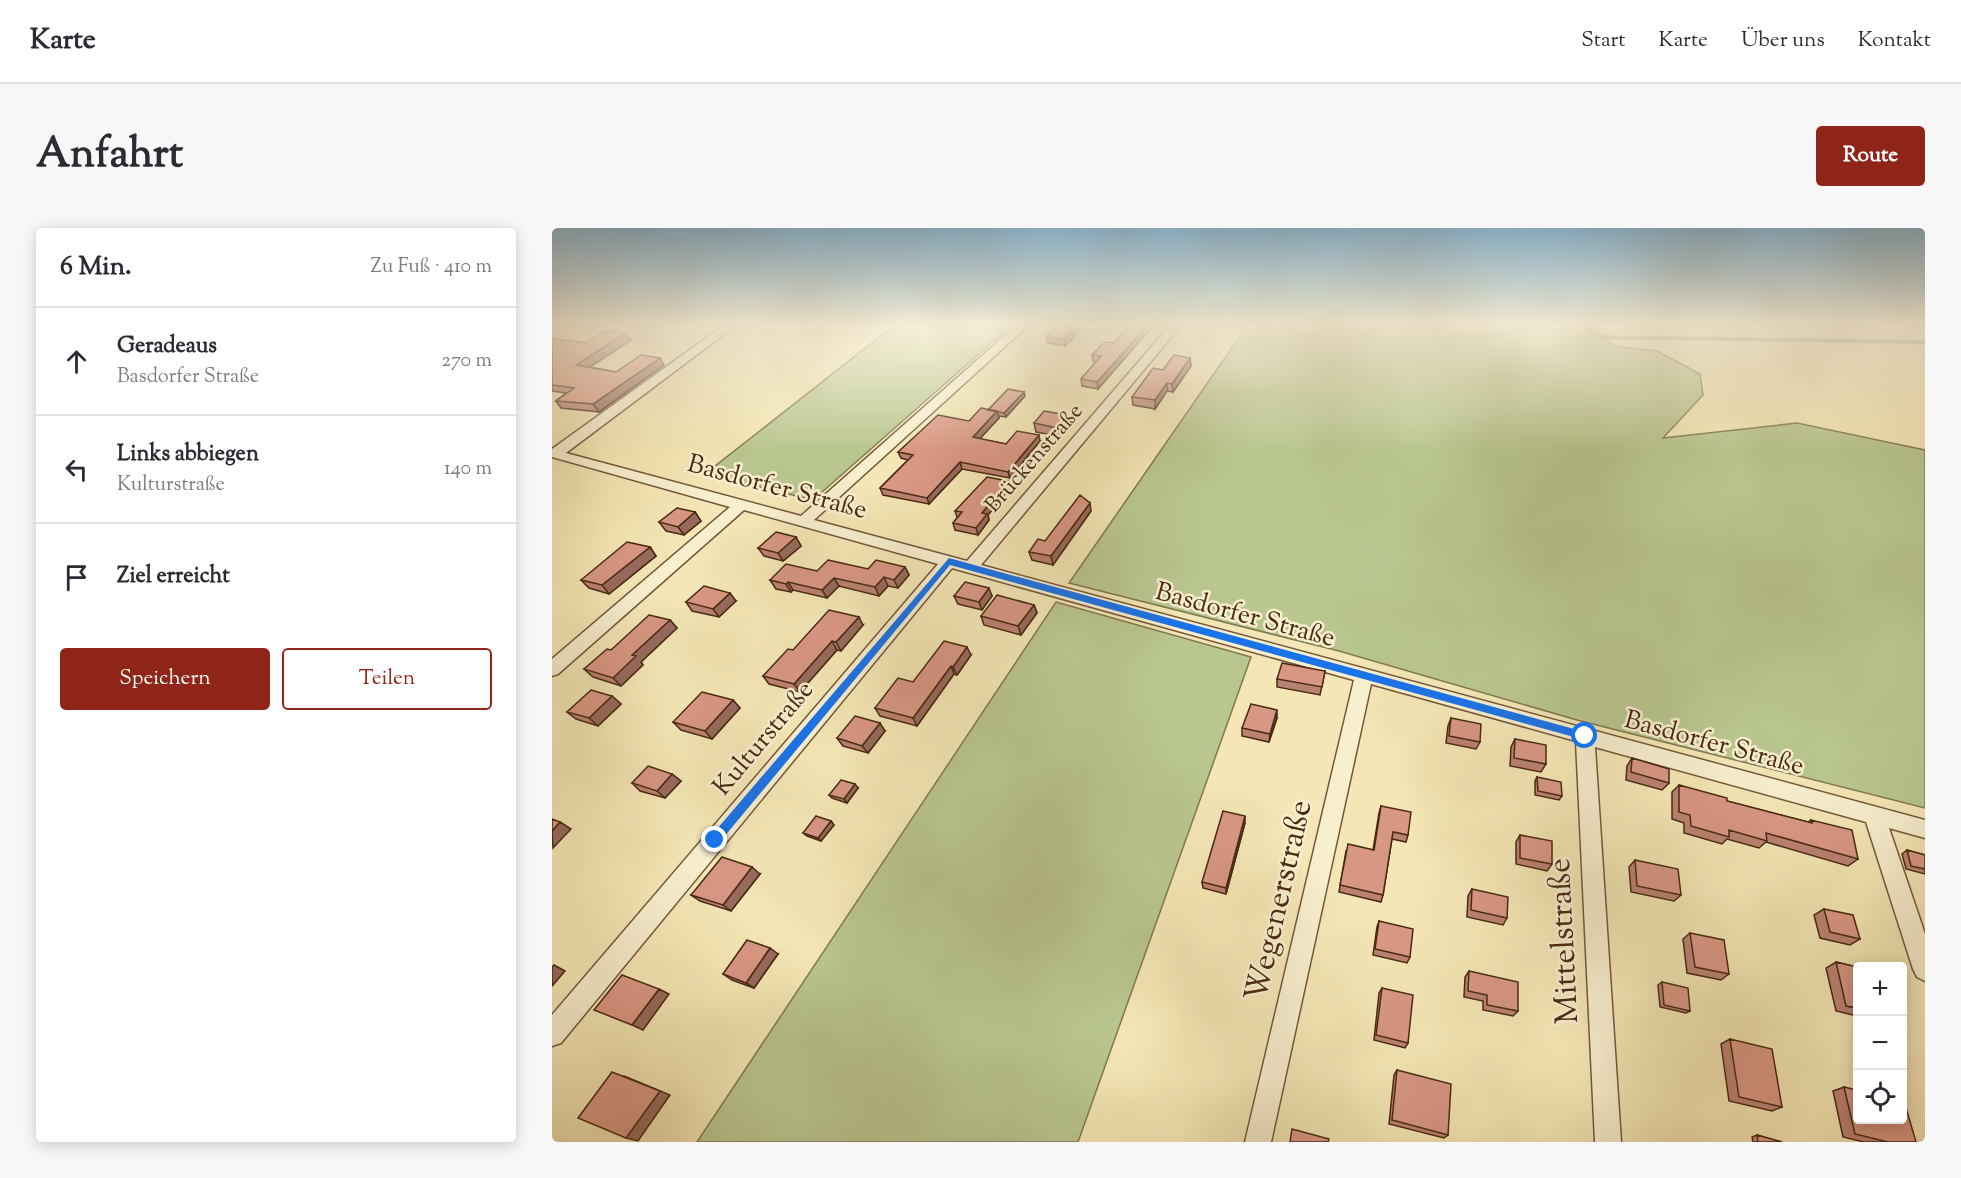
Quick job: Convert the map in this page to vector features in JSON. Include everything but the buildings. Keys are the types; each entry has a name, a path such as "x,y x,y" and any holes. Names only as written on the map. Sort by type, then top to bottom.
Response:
{"street":[{"path":"554,454 675,366"},
{"path":"804,521 978,366"},
{"name":"Brückenstraße","path":"970,567 1142,366"},
{"name":"Basdorfer Straße","path":"554,454 1925,829"},
{"path":"552,669 741,505"},
{"name":"Kulturstraße","path":"552,1034 949,561"},
{"name":"Wegenerstraße","path":"1258,1142 1364,675"},
{"name":"Mittelstraße","path":"1585,736 1608,1142"},
{"path":"1874,814 1925,969"}],"green space":[{"path":"843,366 966,366 813,500 705,474"},
{"path":"1219,366 1684,366 1700,374 1703,395 1663,438 1797,423 1925,450 1925,808 1577,720 1339,651 1069,583"},
{"path":"1056,602 1251,657 1078,1142 697,1142"}],"route":[{"path":"715,840 949,561 1585,736"}]}
